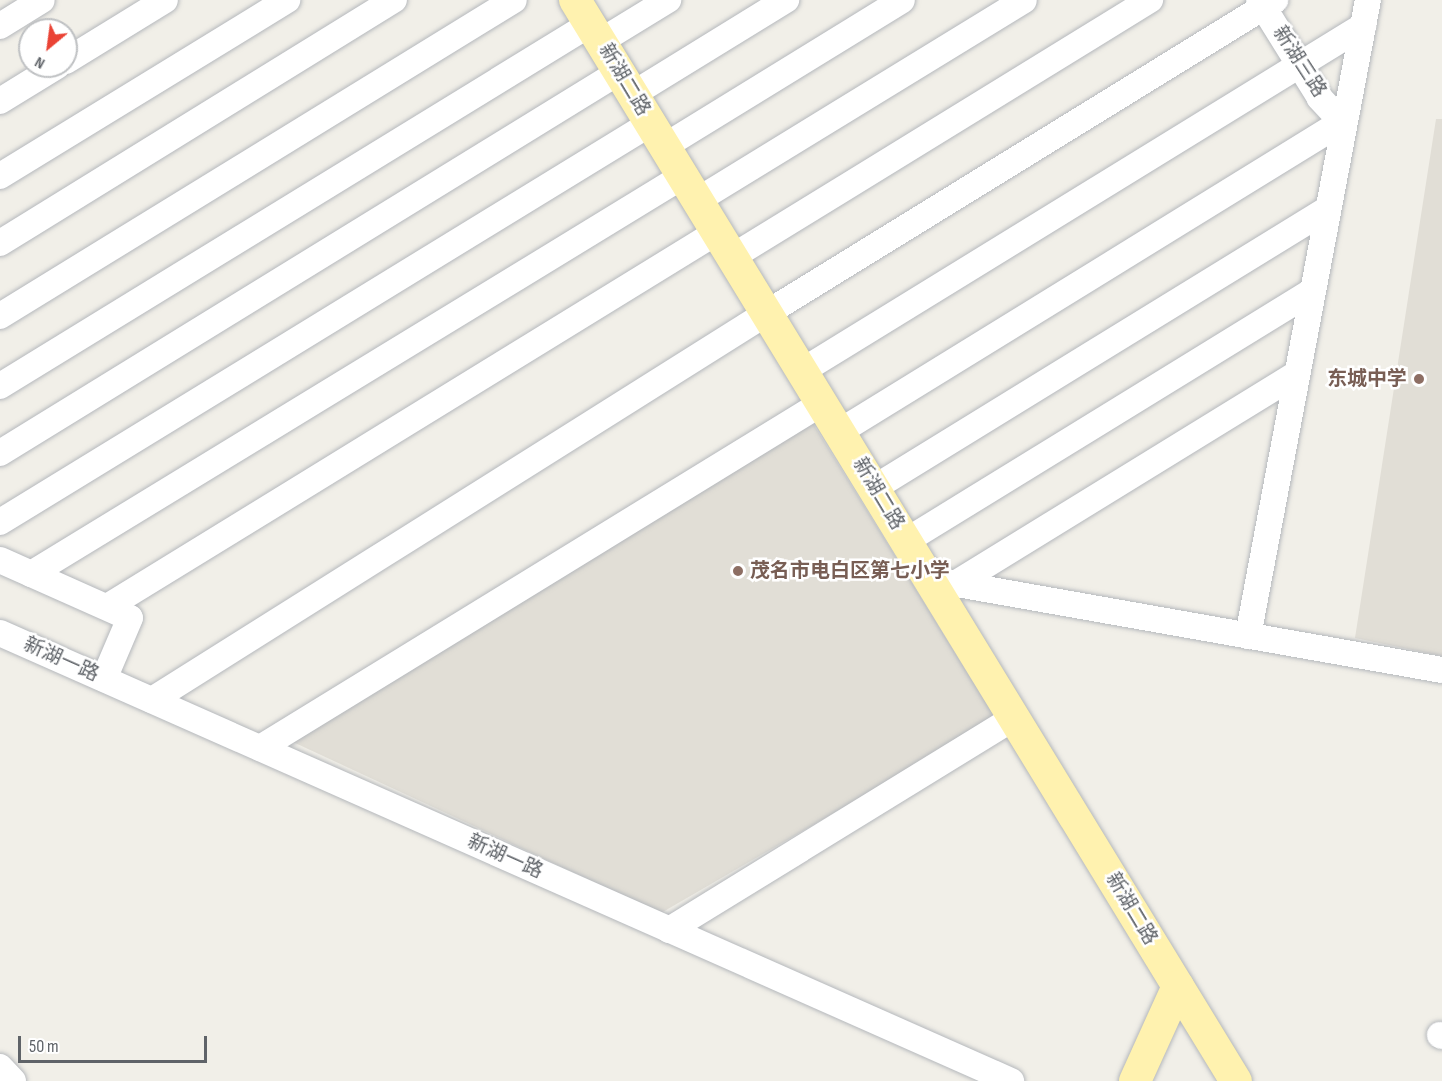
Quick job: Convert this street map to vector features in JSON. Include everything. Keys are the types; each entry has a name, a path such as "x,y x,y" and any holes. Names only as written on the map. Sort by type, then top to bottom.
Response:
{"main road":[{"name":"新湖二路","path":"589,22 906,541 942,581 1014,718 1236,1081"},
{"path":"1135,1081 1178,986"},
{"path":"1206,1081 1220,1053"}],"street":[{"path":"0,26 42,0"},
{"path":"78,54 165,0"},
{"path":"0,176 287,0"},
{"path":"0,243 394,0"},
{"path":"0,316 514,0"},
{"path":"0,387 589,22 668,0"},
{"path":"0,453 626,83 786,0"},
{"path":"0,522 658,135 902,0"},
{"path":"31,574 690,188 1024,0"},
{"path":"107,607 725,244 1150,0"},
{"path":"1248,636 1342,122 1368,0"},
{"path":"152,700 766,313 1266,2"},
{"name":"新湖三路","path":"1266,2 1320,98 1342,122"},
{"path":"802,371 1363,26"},
{"path":"0,101 37,78"},
{"path":"839,432 1342,122"},
{"path":"874,488 1326,210"},
{"path":"906,541 1311,292"},
{"path":"942,581 1296,374"},
{"path":"260,748 822,403"},
{"path":"0,560 130,618 104,679"},
{"path":"942,581 1442,670"},
{"name":"新湖一路","path":"0,633 1011,1081"},
{"path":"669,930 1014,718"},
{"path":"0,1067 13,1081"}],"shaded area":[{"name":"东城中学","path":"1436,119 1442,119 1442,656 1355,638"},
{"name":"茂名市电白区第七小学","path":"812,422 996,719 661,913 293,742"}],"place":[{"name":"东城中学","path":"1419,379"},
{"name":"茂名市电白区第七小学","path":"738,571"}]}
